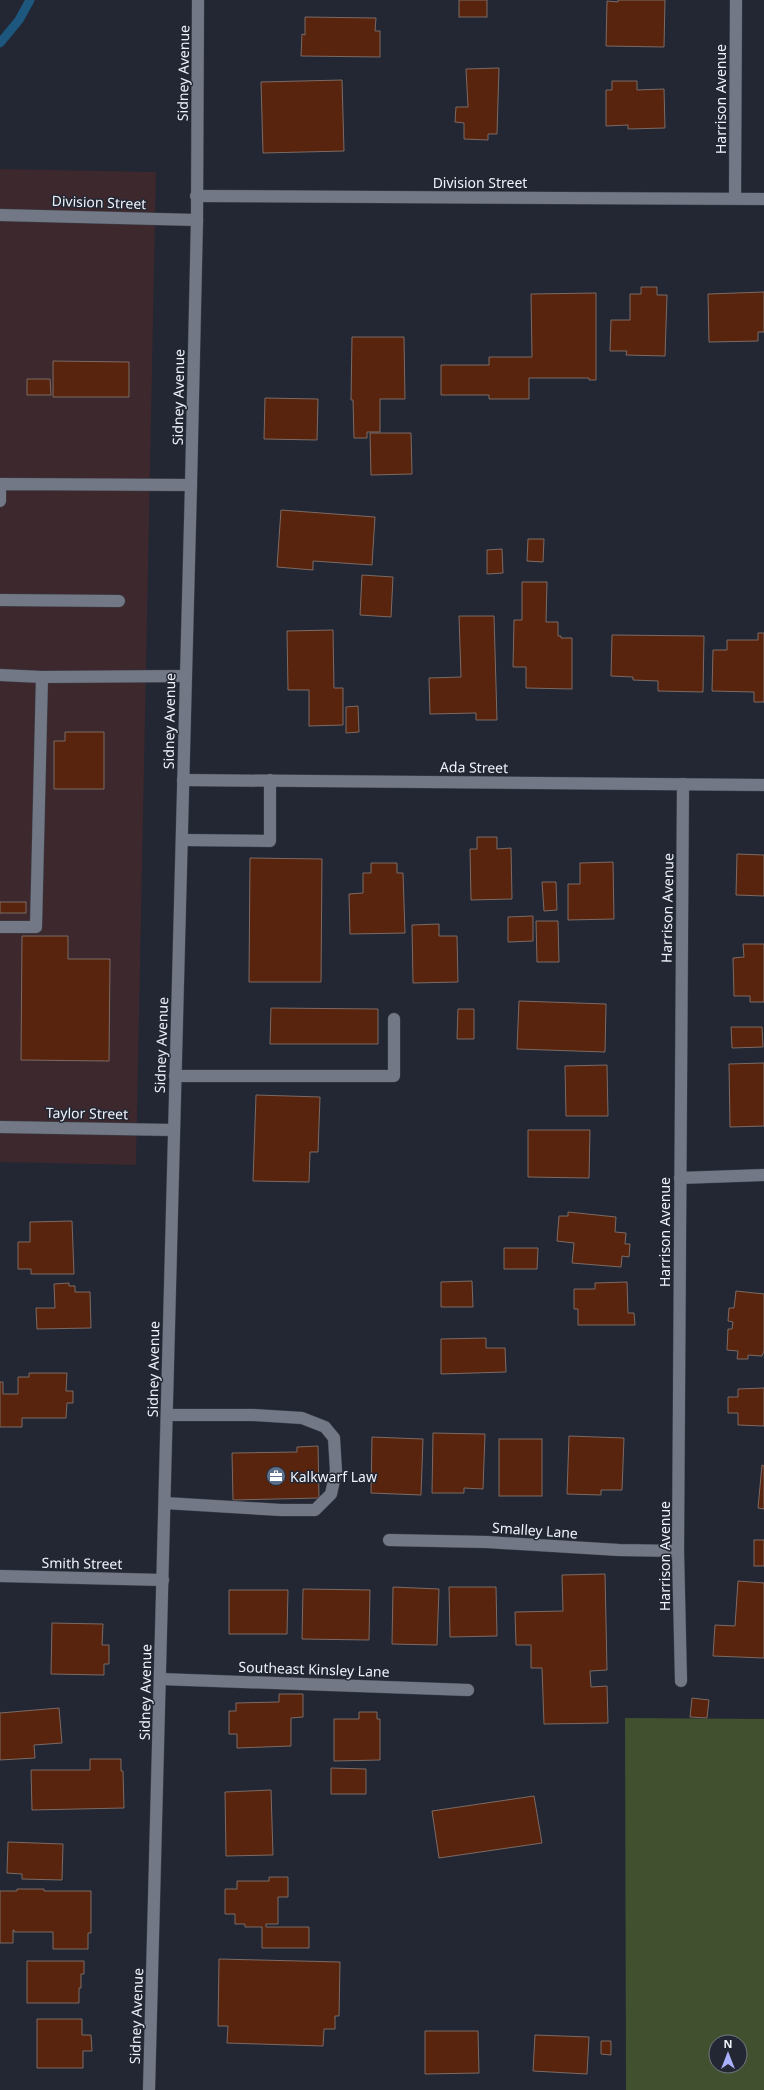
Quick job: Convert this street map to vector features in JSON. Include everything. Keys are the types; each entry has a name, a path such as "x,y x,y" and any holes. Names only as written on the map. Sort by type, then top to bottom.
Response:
{"street":[{"name":"Sidney Avenue","path":"150,2090 173,1130 191,485 197,220 198,0"},
{"name":"Harrison Avenue","path":"735,198 736,0"},
{"name":"Division Street","path":"196,196 764,199"},
{"name":"Division Street","path":"0,214 197,220"},
{"path":"0,501 0,484 191,485"},
{"path":"0,600 119,601"},
{"path":"0,675 42,677 185,676"},
{"path":"0,927 36,927 42,677"},
{"name":"Ada Street","path":"183,780 764,785"},
{"path":"182,840 270,841 270,780"},
{"name":"Harrison Avenue","path":"681,1681 678,1551 683,784"},
{"path":"175,1076 394,1076 394,1018"},
{"name":"Taylor Street","path":"0,1127 173,1130"},
{"path":"680,1178 764,1175"},
{"path":"164,1503 281,1510 315,1510 331,1494 336,1471 334,1438 324,1427 302,1418 253,1415 167,1415"},
{"name":"Smalley Lane","path":"389,1540 487,1542 619,1550 678,1551"},
{"name":"Smith Street","path":"0,1576 163,1580"},
{"name":"Southeast Kinsley Lane","path":"160,1679 468,1690"}],"shaded area":[{"path":"0,169 156,172 136,1165 0,1162"}],"green space":[{"path":"625,1718 764,1719 764,2090 626,2090"}],"building":[{"path":"459,0 487,0 487,17 459,17"},
{"path":"618,0 665,0 664,47 606,46 607,1 618,2"},
{"path":"305,17 376,18 375,31 380,31 380,57 301,56 302,34 305,35"},
{"path":"499,68 497,134 488,134 488,140 464,139 464,123 455,122 456,107 468,107 466,69"},
{"path":"342,80 344,151 263,153 261,82"},
{"path":"612,81 637,81 637,90 664,89 665,128 628,129 628,125 606,126 606,90 612,90"},
{"path":"641,287 657,287 657,295 667,295 665,356 626,355 627,351 610,351 611,320 630,320 630,294 641,294"},
{"path":"764,292 764,332 758,332 758,341 709,342 708,294"},
{"path":"596,293 596,380 589,380 589,378 529,378 529,399 489,399 489,395 441,395 441,365 489,365 489,357 532,357 531,294"},
{"path":"352,337 404,337 405,399 380,399 380,432 367,432 367,438 354,438 353,400 351,400"},
{"path":"53,361 129,362 129,397 53,397"},
{"path":"27,379 50,379 51,395 27,395"},
{"path":"265,398 318,399 317,440 264,439"},
{"path":"370,433 411,433 412,474 371,475"},
{"path":"281,510 375,517 372,565 313,561 313,570 277,567"},
{"path":"528,539 544,539 543,562 527,561"},
{"path":"502,549 503,573 487,574 487,550"},
{"path":"362,575 393,577 391,617 360,615"},
{"path":"522,582 547,582 546,622 558,622 558,636 561,636 561,638 572,638 572,689 526,688 526,667 513,667 514,620 522,620"},
{"path":"459,616 494,616 497,720 476,720 476,713 430,714 429,678 461,677"},
{"path":"333,630 334,688 343,688 343,725 309,726 309,690 288,690 287,631"},
{"path":"758,633 764,633 764,702 754,702 754,692 712,691 713,650 727,650 727,640 758,640"},
{"path":"612,635 704,636 703,692 658,691 658,681 633,680 633,677 611,676"},
{"path":"358,706 359,732 346,733 346,707"},
{"path":"65,732 104,732 104,789 54,789 54,741 65,741"},
{"path":"477,837 497,837 497,849 511,848 512,899 471,900 470,849 477,849"},
{"path":"737,854 764,855 764,896 736,895"},
{"path":"250,858 322,859 321,982 249,982"},
{"path":"613,862 614,919 568,920 568,884 580,884 580,863"},
{"path":"371,863 397,863 397,873 403,873 405,933 350,934 349,894 363,893 363,873 371,873"},
{"path":"542,882 556,882 557,910 544,911"},
{"path":"0,902 26,902 26,913 0,913"},
{"path":"533,916 533,941 508,942 508,917"},
{"path":"536,921 558,921 559,962 537,962"},
{"path":"439,924 439,936 457,936 458,982 413,983 412,925"},
{"path":"22,936 68,936 68,959 110,959 109,1061 21,1060"},
{"path":"743,944 764,944 764,1002 750,1002 750,996 734,996 733,958 744,957"},
{"path":"519,1001 606,1004 605,1052 517,1049"},
{"path":"271,1008 378,1009 378,1044 270,1044"},
{"path":"458,1009 474,1009 474,1039 457,1039"},
{"path":"731,1027 762,1027 763,1047 732,1048"},
{"path":"764,1063 764,1126 730,1127 729,1064"},
{"path":"607,1065 608,1116 566,1116 565,1066"},
{"path":"256,1095 320,1097 318,1152 310,1152 309,1182 253,1181"},
{"path":"528,1130 590,1130 589,1178 528,1177"},
{"path":"568,1212 616,1217 615,1232 626,1233 625,1244 630,1244 629,1257 622,1256 621,1267 572,1263 574,1243 557,1241 559,1216 568,1216"},
{"path":"72,1221 74,1274 31,1274 31,1269 18,1269 18,1242 30,1242 30,1222"},
{"path":"504,1248 538,1248 537,1269 504,1269"},
{"path":"472,1281 473,1307 441,1307 441,1282"},
{"path":"627,1282 628,1313 634,1313 635,1325 578,1325 578,1309 574,1309 574,1289 595,1289 595,1283"},
{"path":"69,1283 69,1286 75,1286 75,1292 90,1292 91,1328 37,1329 36,1308 55,1308 54,1284"},
{"path":"736,1291 764,1294 764,1351 762,1356 748,1355 748,1359 737,1359 738,1351 727,1350 728,1329 732,1329 733,1322 728,1321 729,1308 734,1308"},
{"path":"486,1338 486,1348 505,1348 506,1372 441,1374 441,1339"},
{"path":"29,1373 67,1373 66,1391 73,1391 73,1403 67,1403 66,1418 22,1418 22,1427 0,1427 0,1382 3,1382 3,1394 18,1394 18,1377 29,1377"},
{"path":"764,1388 764,1426 738,1425 738,1413 728,1413 728,1397 738,1397 738,1389"},
{"path":"433,1433 485,1434 483,1489 464,1488 464,1493 432,1493"},
{"path":"569,1436 624,1438 622,1490 601,1490 601,1495 567,1494"},
{"path":"372,1437 423,1439 421,1495 371,1493"},
{"path":"499,1439 542,1439 542,1496 499,1496"},
{"path":"318,1446 319,1498 233,1500 232,1453 297,1452 297,1447"},
{"path":"762,1465 764,1466 764,1509 758,1508"},
{"path":"754,1540 764,1540 764,1566 754,1566"},
{"path":"605,1574 607,1670 590,1671 591,1687 607,1686 608,1723 544,1724 542,1668 531,1668 531,1645 516,1645 515,1612 563,1611 562,1575"},
{"path":"738,1581 764,1583 764,1658 713,1656 715,1625 735,1626"},
{"path":"393,1587 439,1589 437,1645 392,1644"},
{"path":"449,1587 496,1587 497,1636 450,1637"},
{"path":"303,1589 370,1590 369,1640 302,1639"},
{"path":"229,1590 288,1590 287,1634 229,1634"},
{"path":"52,1623 103,1624 102,1645 109,1645 109,1664 104,1664 104,1675 51,1674"},
{"path":"279,1694 303,1694 303,1717 291,1718 291,1746 237,1748 237,1734 229,1734 229,1711 236,1711 236,1703 279,1702"},
{"path":"692,1698 709,1700 707,1718 690,1717"},
{"path":"59,1708 62,1743 34,1745 35,1758 0,1760 0,1713"},
{"path":"359,1712 377,1712 377,1719 380,1719 380,1760 334,1761 334,1719 359,1719"},
{"path":"90,1759 121,1759 121,1771 123,1771 124,1808 32,1810 31,1770 90,1770"},
{"path":"331,1768 366,1769 366,1794 331,1794"},
{"path":"271,1790 273,1855 226,1856 225,1792"},
{"path":"534,1796 542,1843 439,1858 432,1811"},
{"path":"8,1842 63,1844 62,1880 22,1879 22,1874 7,1873"},
{"path":"269,1877 288,1877 288,1897 278,1897 278,1924 266,1924 266,1927 309,1927 309,1948 262,1948 262,1927 245,1927 245,1924 235,1924 235,1914 225,1914 225,1889 237,1889 237,1881 269,1881"},
{"path":"17,1889 44,1889 44,1891 91,1891 91,1933 88,1933 88,1949 53,1949 53,1932 14,1932 13,1930 13,1943 0,1943 0,1891 17,1891"},
{"path":"219,1959 340,1962 339,2016 335,2016 335,2029 324,2029 323,2046 227,2043 228,2026 218,2026"},
{"path":"27,1961 84,1961 84,1974 81,1974 81,1988 79,1988 79,2003 27,2003"},
{"path":"37,2019 82,2019 82,2035 91,2035 92,2051 83,2051 83,2068 37,2068"},
{"path":"425,2031 478,2031 479,2073 425,2074"},
{"path":"535,2035 589,2037 587,2074 533,2071"},
{"path":"601,2041 611,2041 611,2055 601,2054"}],"waterway":[{"path":"0,43 19,20 30,0"}],"place":[{"name":"Kalkwarf Law","path":"276,1476"}]}
